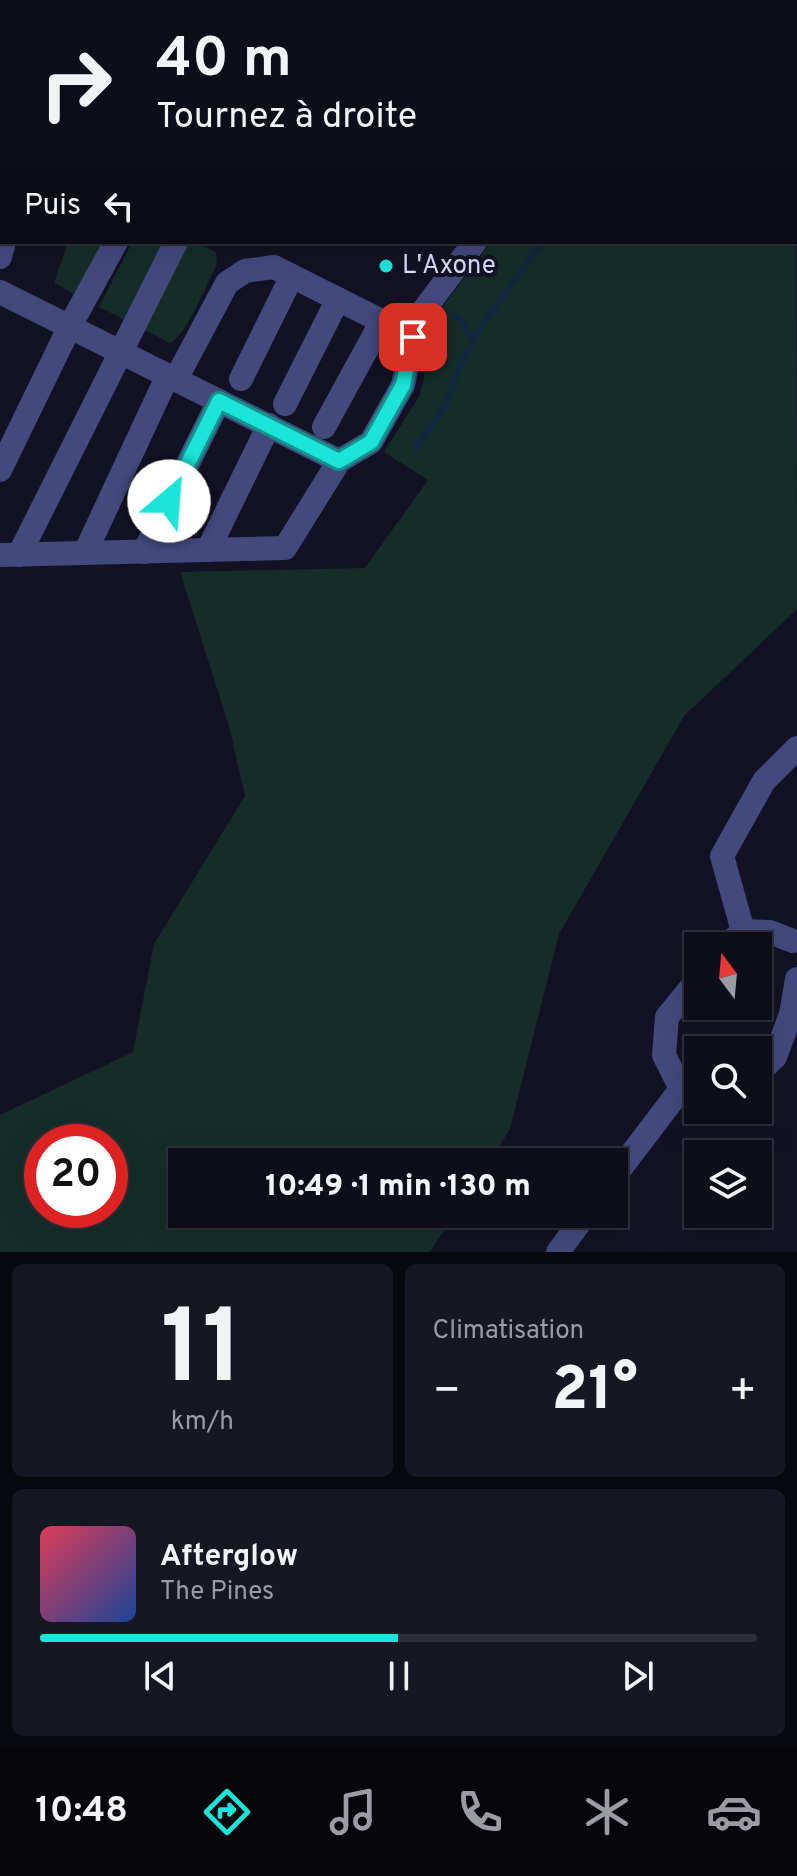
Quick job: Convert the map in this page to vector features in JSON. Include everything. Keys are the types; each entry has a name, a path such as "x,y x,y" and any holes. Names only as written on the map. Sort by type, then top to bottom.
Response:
{"street":[{"path":"0,470 70,326 115,244"},
{"path":"9,555 175,244"},
{"path":"9,555 285,548 339,461 371,442 403,385 413,337 423,311 473,244"},
{"path":"85,553 172,377 227,283 245,271 274,267 413,337"},
{"path":"241,379 292,276"},
{"path":"0,292 339,461"},
{"path":"285,404 338,299"},
{"path":"324,427 382,321"},
{"path":"144,552 219,401"},
{"path":"208,550 269,425"},
{"path":"734,932 722,856 764,781 797,748"},
{"path":"772,933 796,942"},
{"path":"772,1060 791,1014 797,979"},
{"path":"684,996 667,1017 664,1055 684,1085"},
{"path":"628,1161 684,1098"},
{"path":"558,1252 576,1228"}],"green space":[{"path":"67,244 107,244 80,297 54,283"},
{"path":"131,244 164,244 125,320 99,307"},
{"path":"187,244 199,244 216,252 217,263 190,320 176,338 170,343 143,329"},
{"path":"490,244 796,244 797,609 684,716 559,934 510,1129 498,1148 168,1148 168,1228 446,1228 430,1252 0,1252 0,1115 133,1052 154,944 245,796 229,726 180,572 365,568 428,480 384,452 420,395 427,333"}],"waterway":[{"path":"415,448 446,403 458,370 478,331 541,244"},
{"path":"454,315 461,320 472,340"}],"place":[{"name":"L'Axone","path":"386,266"}],"route":[{"path":"169,501 219,401 339,461 371,442 403,385 413,337"}]}
